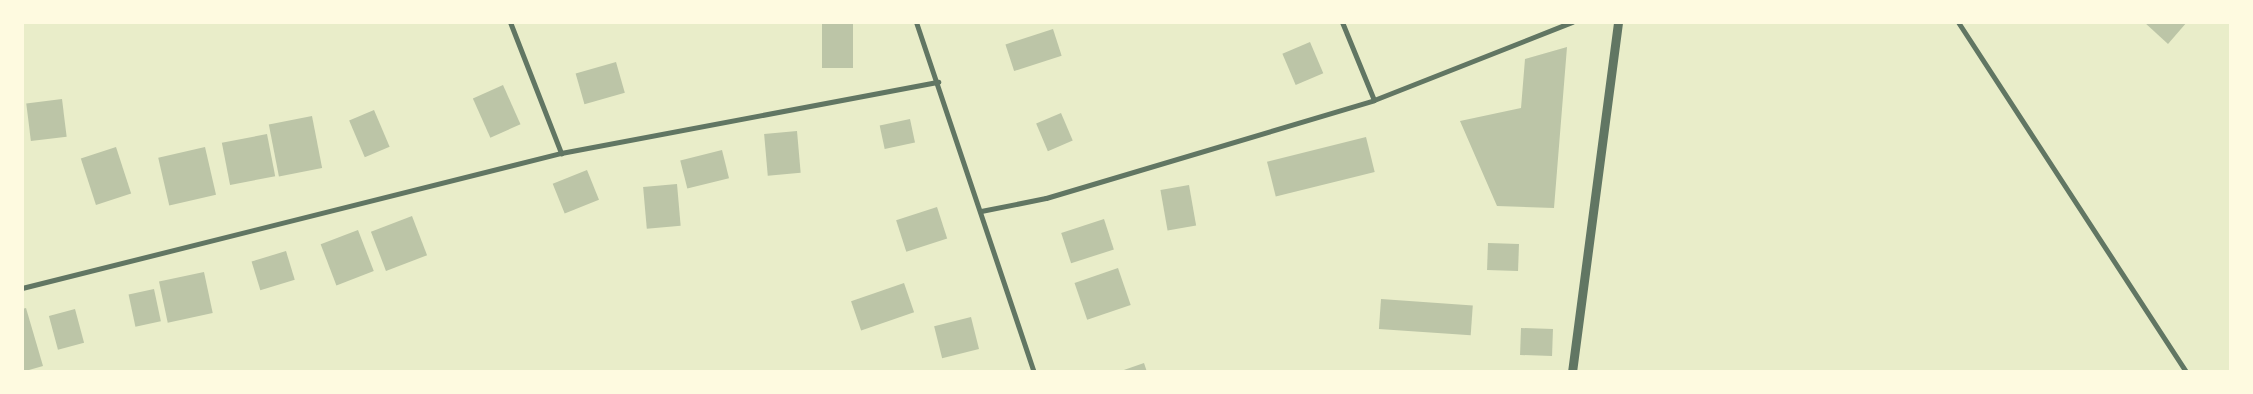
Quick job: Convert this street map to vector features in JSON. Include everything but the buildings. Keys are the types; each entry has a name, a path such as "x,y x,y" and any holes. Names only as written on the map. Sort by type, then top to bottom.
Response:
{"street":[{"path":"510,22 561,153"},
{"path":"916,22 938,82 1034,372"},
{"path":"1342,22 1374,100"},
{"path":"981,211 1046,198 1374,100 1572,22"},
{"path":"1572,372 1618,22"},
{"path":"1958,22 2186,372"},
{"path":"22,288 561,153 938,82"}]}
